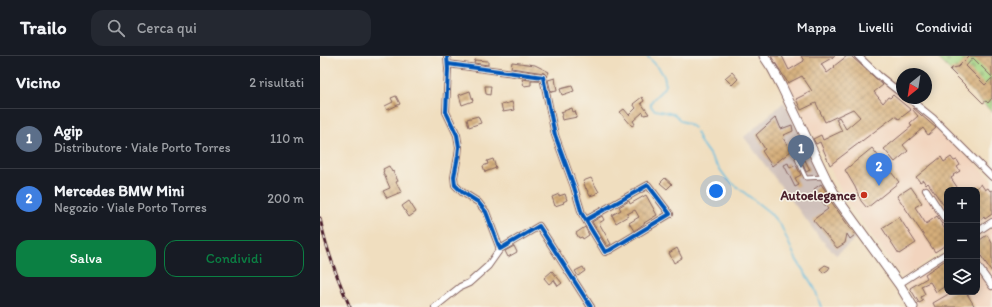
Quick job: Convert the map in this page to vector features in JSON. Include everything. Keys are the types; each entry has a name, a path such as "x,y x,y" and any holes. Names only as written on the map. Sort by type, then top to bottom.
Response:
{"main road":[{"path":"764,56 782,87 838,200 899,284 913,307"},
{"path":"881,260 908,307"}],"street":[{"path":"447,56 446,112 457,135 459,147 454,177 455,185 462,192 478,202 486,212 500,249"},
{"path":"858,56 896,89"},
{"path":"448,64 543,77 555,135 582,214 605,252 670,214 648,185 586,220"},
{"path":"916,104 934,118 992,177"},
{"path":"926,190 944,217"},
{"path":"980,230 992,222"},
{"path":"434,307 460,287 469,283 488,266 500,249 539,226 591,307"},
{"path":"899,284 944,255"},
{"path":"980,269 992,286"}],"lane":[{"path":"809,144 797,159 806,178 825,176"}],"shaded area":[{"path":"767,56 854,56 877,77 896,91 896,104 913,104 932,119 992,180 992,217 980,225 980,187 944,187 944,250 902,278 846,200 788,85"},
{"path":"784,102 819,172 859,236 836,255 819,237 744,137"},
{"path":"992,226 992,307 917,307 905,284 944,258 944,295 980,295 980,234"}],"green space":[{"path":"936,56 992,56 992,112"}],"building":[{"path":"771,56 782,56 789,70 804,61 801,56 835,56 821,64 827,73 847,56 851,56 883,85 874,92 883,103 888,97 890,98 893,95 896,98 896,104 904,104 911,110 899,119 895,116 830,165 820,142 816,144 813,139 821,135 823,140 842,131 836,119 839,117 846,129 860,117 853,109 825,122 816,103 801,110 796,99 812,91 802,76 788,83"},
{"path":"969,56 992,56 992,77 973,58 966,66 985,85 992,78 992,98 988,103 986,101 983,103 950,70 958,67"},
{"path":"475,60 488,61 488,65 474,63"},
{"path":"512,62 535,65 549,72 547,76 544,73 511,68"},
{"path":"732,72 738,79 732,85 725,78"},
{"path":"555,78 557,91 551,92 548,80"},
{"path":"522,79 539,81 531,81 531,85 524,86"},
{"path":"485,86 491,86 490,95 486,94"},
{"path":"572,86 574,91 562,95 560,89"},
{"path":"470,91 473,101 462,105 459,95"},
{"path":"396,96 400,104 387,110 385,106 393,102 391,98"},
{"path":"642,97 644,101 641,103 649,114 644,115 643,112 633,121 635,124 632,126 620,112 624,109 629,115 636,108 633,104"},
{"path":"512,102 514,110 503,112 501,105"},
{"path":"572,108 577,117 562,120 561,116 563,115 561,112"},
{"path":"913,108 936,128 928,135 923,128 903,145 908,151 895,162 884,149 912,126 910,123 918,116 912,109"},
{"path":"478,116 481,123 469,127 467,119"},
{"path":"776,117 781,129 792,125 793,131 784,135 785,136 783,138 791,151 772,166 762,151 765,149 756,135"},
{"path":"872,148 899,182 867,208 861,201 845,170"},
{"path":"941,157 944,162 951,157 954,161 957,160 960,165 957,167 960,171 951,178 957,187 944,187 944,206 928,183 926,185 923,180 920,182 916,177"},
{"path":"493,159 496,168 485,172 483,166 488,164 487,161"},
{"path":"805,160 810,170 806,172 802,162"},
{"path":"788,163 790,168 796,165 801,175 795,178 799,185 795,187 784,165"},
{"path":"389,166 398,181 396,182 401,192 387,198 383,191 390,188 383,169"},
{"path":"591,178 599,192 590,196 583,181"},
{"path":"665,178 672,184 667,189 660,183"},
{"path":"821,184 831,199 830,200 855,235 850,239 847,234 845,243 837,248 813,220 828,209 814,191 814,189"},
{"path":"981,184 985,190 988,188 990,191 992,190 992,214 985,219 984,217 980,220 980,187 977,187"},
{"path":"911,187 922,203 915,207 926,224 937,216 944,228 944,246 935,252 897,196"},
{"path":"559,194 559,196 565,194 567,200 563,202 564,203 555,206 552,197"},
{"path":"646,195 657,215 634,231 629,223 639,217 635,210 627,214 628,216 616,223 612,215 621,210 619,207 629,201 630,204"},
{"path":"409,201 416,212 409,217 402,206"},
{"path":"602,216 604,220 599,223 611,244 607,246 592,222"},
{"path":"899,217 916,243 899,254 882,228"},
{"path":"585,227 589,235 583,239 582,237 579,238 576,233"},
{"path":"987,235 992,243 992,272 980,254 980,240"},
{"path":"514,246 517,252 508,257 505,251"},
{"path":"677,248 682,258 674,263 669,253"},
{"path":"944,261 944,287 936,292 930,282 921,286 925,294 921,297 923,301 919,303 910,288 927,278 925,274"},
{"path":"825,265 830,267 823,273 820,269"},
{"path":"583,267 585,271 578,276 575,271"},
{"path":"552,271 562,283 558,286 554,280 549,284 544,278"},
{"path":"947,295 968,295 975,307 935,307 933,303"}],"waterway":[{"path":"647,56 662,73 665,81 665,85 652,101 652,107 655,110 674,114 681,121 694,128"},
{"path":"696,132 701,143 727,179 769,212 781,226 796,259 815,289 821,307"}],"railway":[{"path":"320,218 332,263 350,307"}],"cycle path":[{"path":"447,56 448,69 446,112 457,135 459,147 454,177 455,185 462,192 478,202 486,212 500,249 539,226 591,307"},
{"path":"448,64 543,77 555,135 582,214 605,252 670,214 648,185 586,220"}],"place":[{"name":"Agip","path":"801,168"},
{"name":"Mercedes BMW Mini","path":"879,186"},
{"name":"Autoelegance","path":"864,195"}]}
